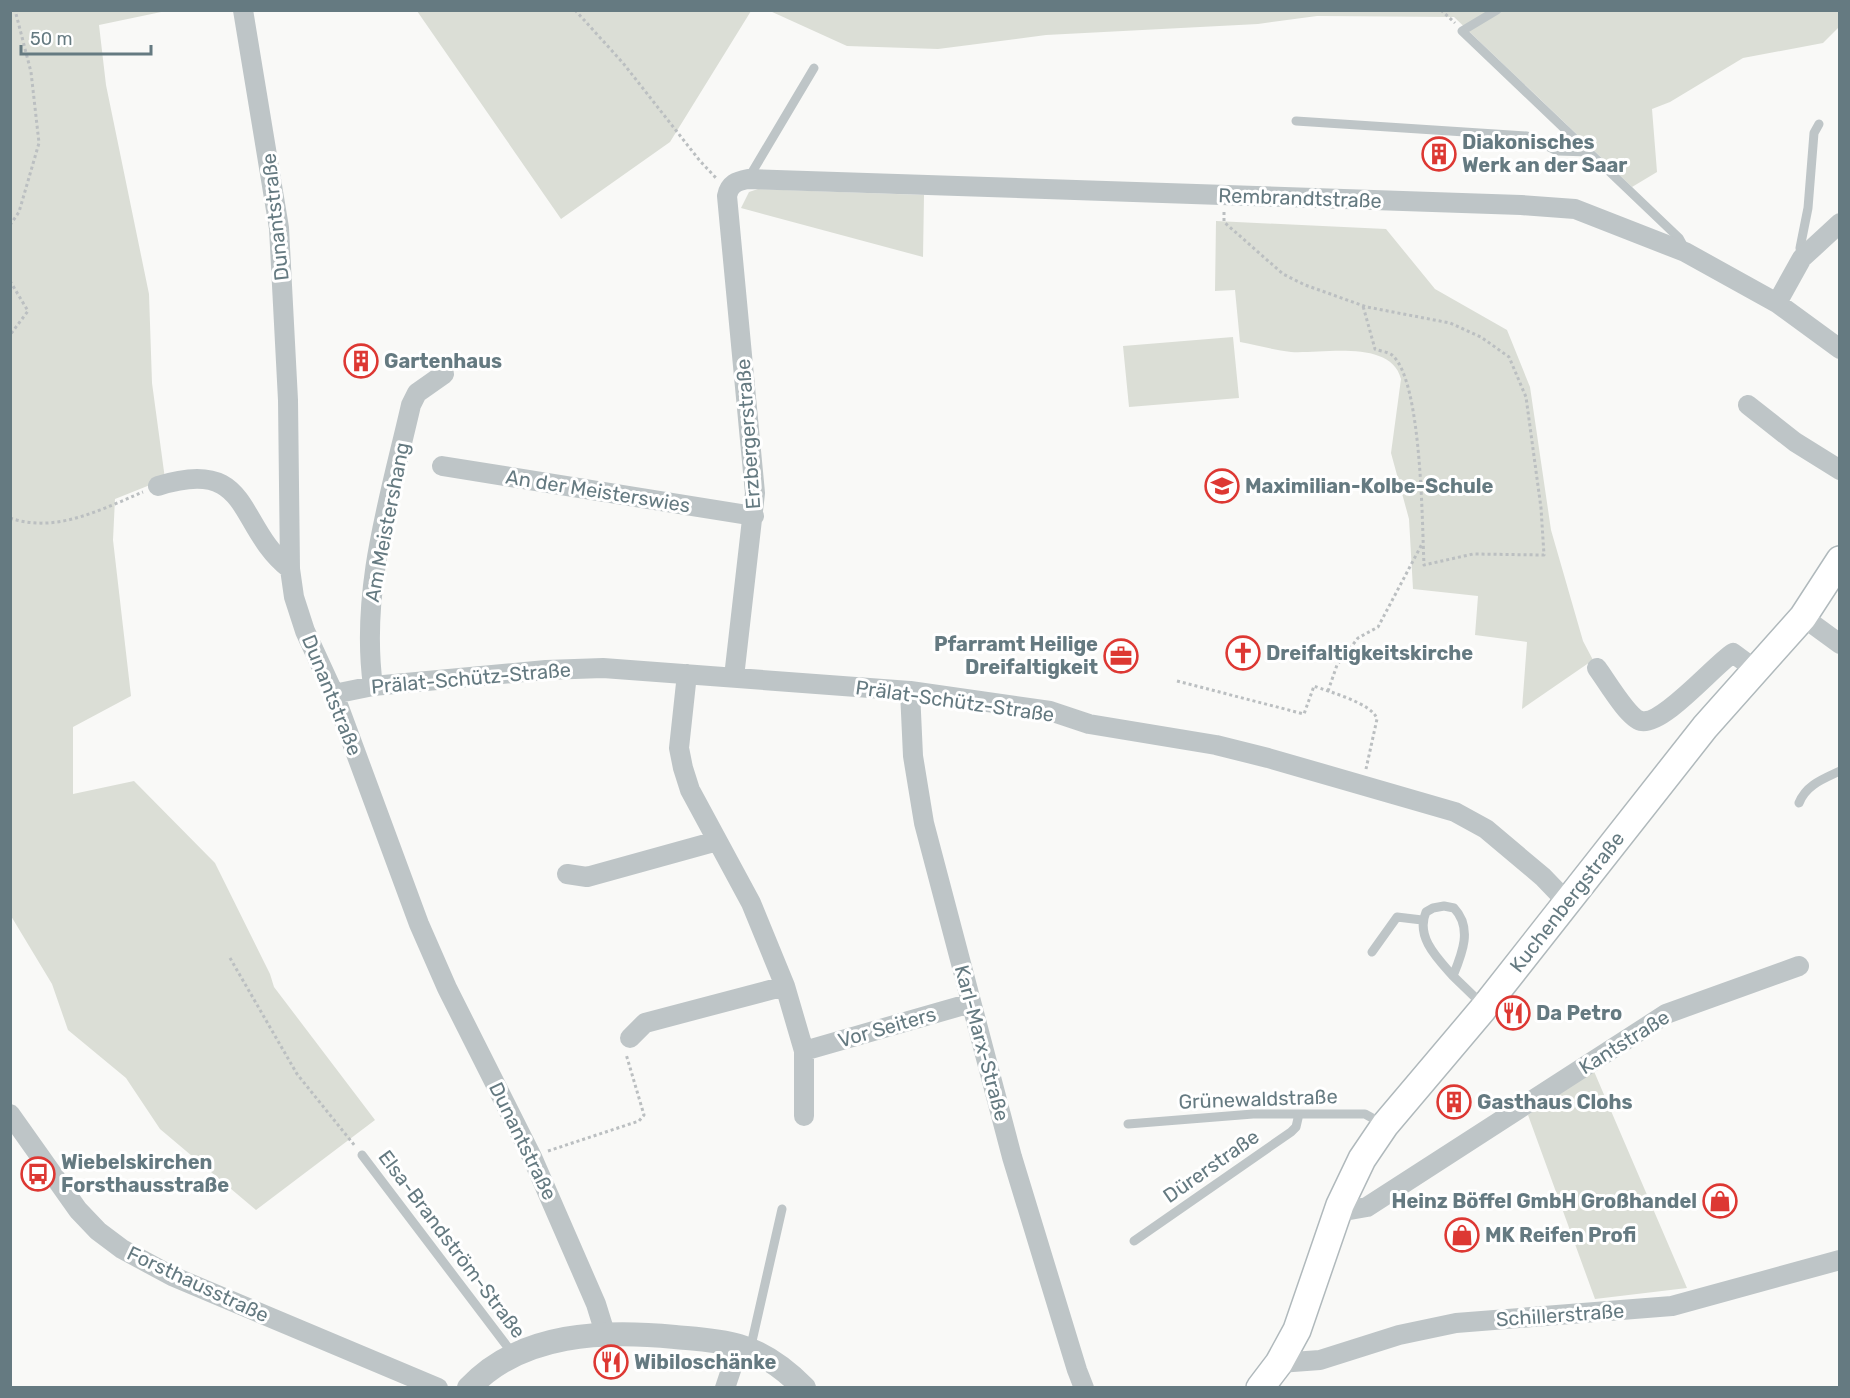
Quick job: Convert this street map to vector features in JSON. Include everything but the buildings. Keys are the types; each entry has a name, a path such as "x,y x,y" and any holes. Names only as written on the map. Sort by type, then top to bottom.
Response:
{"main road":[{"name":"Kuchenbergstraße","path":"1260,1388 1279,1364 1310,1298 1340,1205 1362,1159 1385,1125 1485,1007 1663,779 1803,617 1839,560"}],"street":[{"name":"Dunantstraße","path":"243,10 279,228 288,400 291,569 294,597 305,631 334,694 424,935 447,988 532,1156 596,1304 605,1333"},
{"path":"728,190 736,182 748,179"},
{"name":"Rembrandtstraße","path":"748,179 1554,206 1595,215 1685,252 1777,303 1839,349"},
{"name":"Erzbergerstraße","path":"728,190 755,493 734,677"},
{"path":"1777,303 1802,258 1839,223"},
{"name":"Am Meistershang","path":"373,686 369,639 375,564 411,405 417,393 444,374"},
{"path":"1748,405 1795,442 1839,470"},
{"name":"An der Meisterswies","path":"442,466 754,516"},
{"path":"158,486 187,477 207,478 220,482 231,492 269,546 291,569"},
{"path":"1803,617 1839,644"},
{"path":"1597,668 1631,713 1640,721 1648,721 1685,697 1733,653 1756,670"},
{"name":"Prälat-Schütz-Straße","path":"334,694 373,686 570,668 734,677 910,691 1050,711 1089,724 1216,745 1472,819 1543,877 1568,903"},
{"path":"687,674 680,726 681,758 690,790 751,903 785,986 804,1052 804,1116"},
{"name":"Karl-Marx-Straße","path":"910,691 913,756 924,823 1012,1157 1084,1388"},
{"path":"567,874 587,878 717,841"},
{"name":"Kantstraße","path":"1340,1205 1350,1210 1367,1207 1666,1014 1799,966"},
{"path":"630,1038 645,1023 785,986"},
{"name":"Vor Seiters","path":"804,1052 970,1003"},
{"name":"Forsthausstraße","path":"10,1114 78,1210 98,1231 122,1249 182,1280 438,1388"},
{"name":"Schillerstraße","path":"1279,1364 1320,1360 1399,1335 1456,1323 1672,1306 1839,1260"},
{"path":"469,1388 484,1372 514,1355 565,1339 605,1333 697,1339 744,1348 774,1363 804,1388"},
{"path":"725,1388 744,1348"}],"lane":[{"path":"1497,10 1462,31 1679,238 1685,245 1685,252"},
{"path":"748,179 814,68"},
{"path":"1296,121 1527,136 1557,151 1589,152"},
{"path":"1802,258 1800,248 1808,208 1814,133 1819,124"},
{"path":"1799,803 1803,794 1814,783 1839,771"},
{"path":"1453,976 1465,945 1460,915 1454,908 1444,906 1433,908 1425,912 1422,920 1425,939 1453,976 1485,1007"},
{"path":"1372,952 1397,917 1422,920"},
{"name":"Grünewaldstraße","path":"1128,1124 1253,1114 1365,1114 1385,1125"},
{"name":"Dürerstraße","path":"1134,1241 1291,1132 1296,1127 1299,1114"},
{"name":"Elsa-Brandström-Straße","path":"362,1155 514,1355"},
{"path":"744,1348 782,1209"}],"path":[{"path":"10,225 19,212 39,143 31,72 15,10"},
{"path":"575,10 623,63 700,161 728,190"},
{"path":"1223,195 1224,222 1283,274 1363,306 1450,322 1481,337 1509,357 1526,397 1541,508 1544,555 1473,554 1424,565 1420,467 1408,380 1392,355 1375,349 1363,306"},
{"path":"10,281 28,311 10,335"},
{"path":"10,518 31,522 65,522 158,486"},
{"path":"1328,691 1337,665 1358,638 1378,627 1423,542"},
{"path":"1177,681 1304,714 1314,686 1375,712 1377,718 1374,736 1362,786"},
{"path":"230,958 297,1074 362,1155"},
{"path":"532,1156 639,1121 644,1115 626,1056 630,1038"}],"shaded area":[{"path":"1839,10 1840,26 1823,43 1743,58 1670,102 1652,109 1657,172 1632,187 1454,17 1317,16 1258,24 1046,35 938,49 847,46 770,11"},
{"path":"11,11 166,11 99,25 106,85 149,294 152,383 165,479 115,499 113,540 131,696 73,727 73,794 134,781 215,863 270,974 274,987 375,1120 256,1210 160,1129 126,1078 68,1030 52,984 11,916"},
{"path":"417,11 751,11 670,142 561,219"},
{"path":"758,189 924,195 923,257 741,208 749,192"},
{"path":"1216,221 1386,229 1435,289 1507,330 1530,387 1551,530 1583,641 1593,660 1522,709 1527,642 1475,635 1478,596 1413,589 1409,519 1391,453 1401,379 1395,366 1384,358 1370,353 1291,352 1240,342 1235,290 1215,291"},
{"path":"1233,337 1239,398 1129,407 1123,346"},
{"path":"1593,1069 1687,1288 1595,1299 1528,1115"}],"place":[{"name":"Diakonisches Werk an der Saar","path":"1439,154"},
{"name":"Gartenhaus","path":"361,361"},
{"name":"Maximilian-Kolbe-Schule","path":"1222,486"},
{"name":"Dreifaltigkeitskirche","path":"1243,653"},
{"name":"Pfarramt Heilige Dreifaltigkeit","path":"1121,656"},
{"name":"Da Petro","path":"1513,1013"},
{"name":"Gasthaus Clohs","path":"1454,1102"},
{"name":"Wiebelskirchen Forsthausstraße","path":"38,1174"},
{"name":"Heinz Böffel GmbH Großhandel","path":"1720,1201"},
{"name":"MK Reifen Profi","path":"1462,1235"},
{"name":"Wibiloschänke","path":"611,1362"}]}
